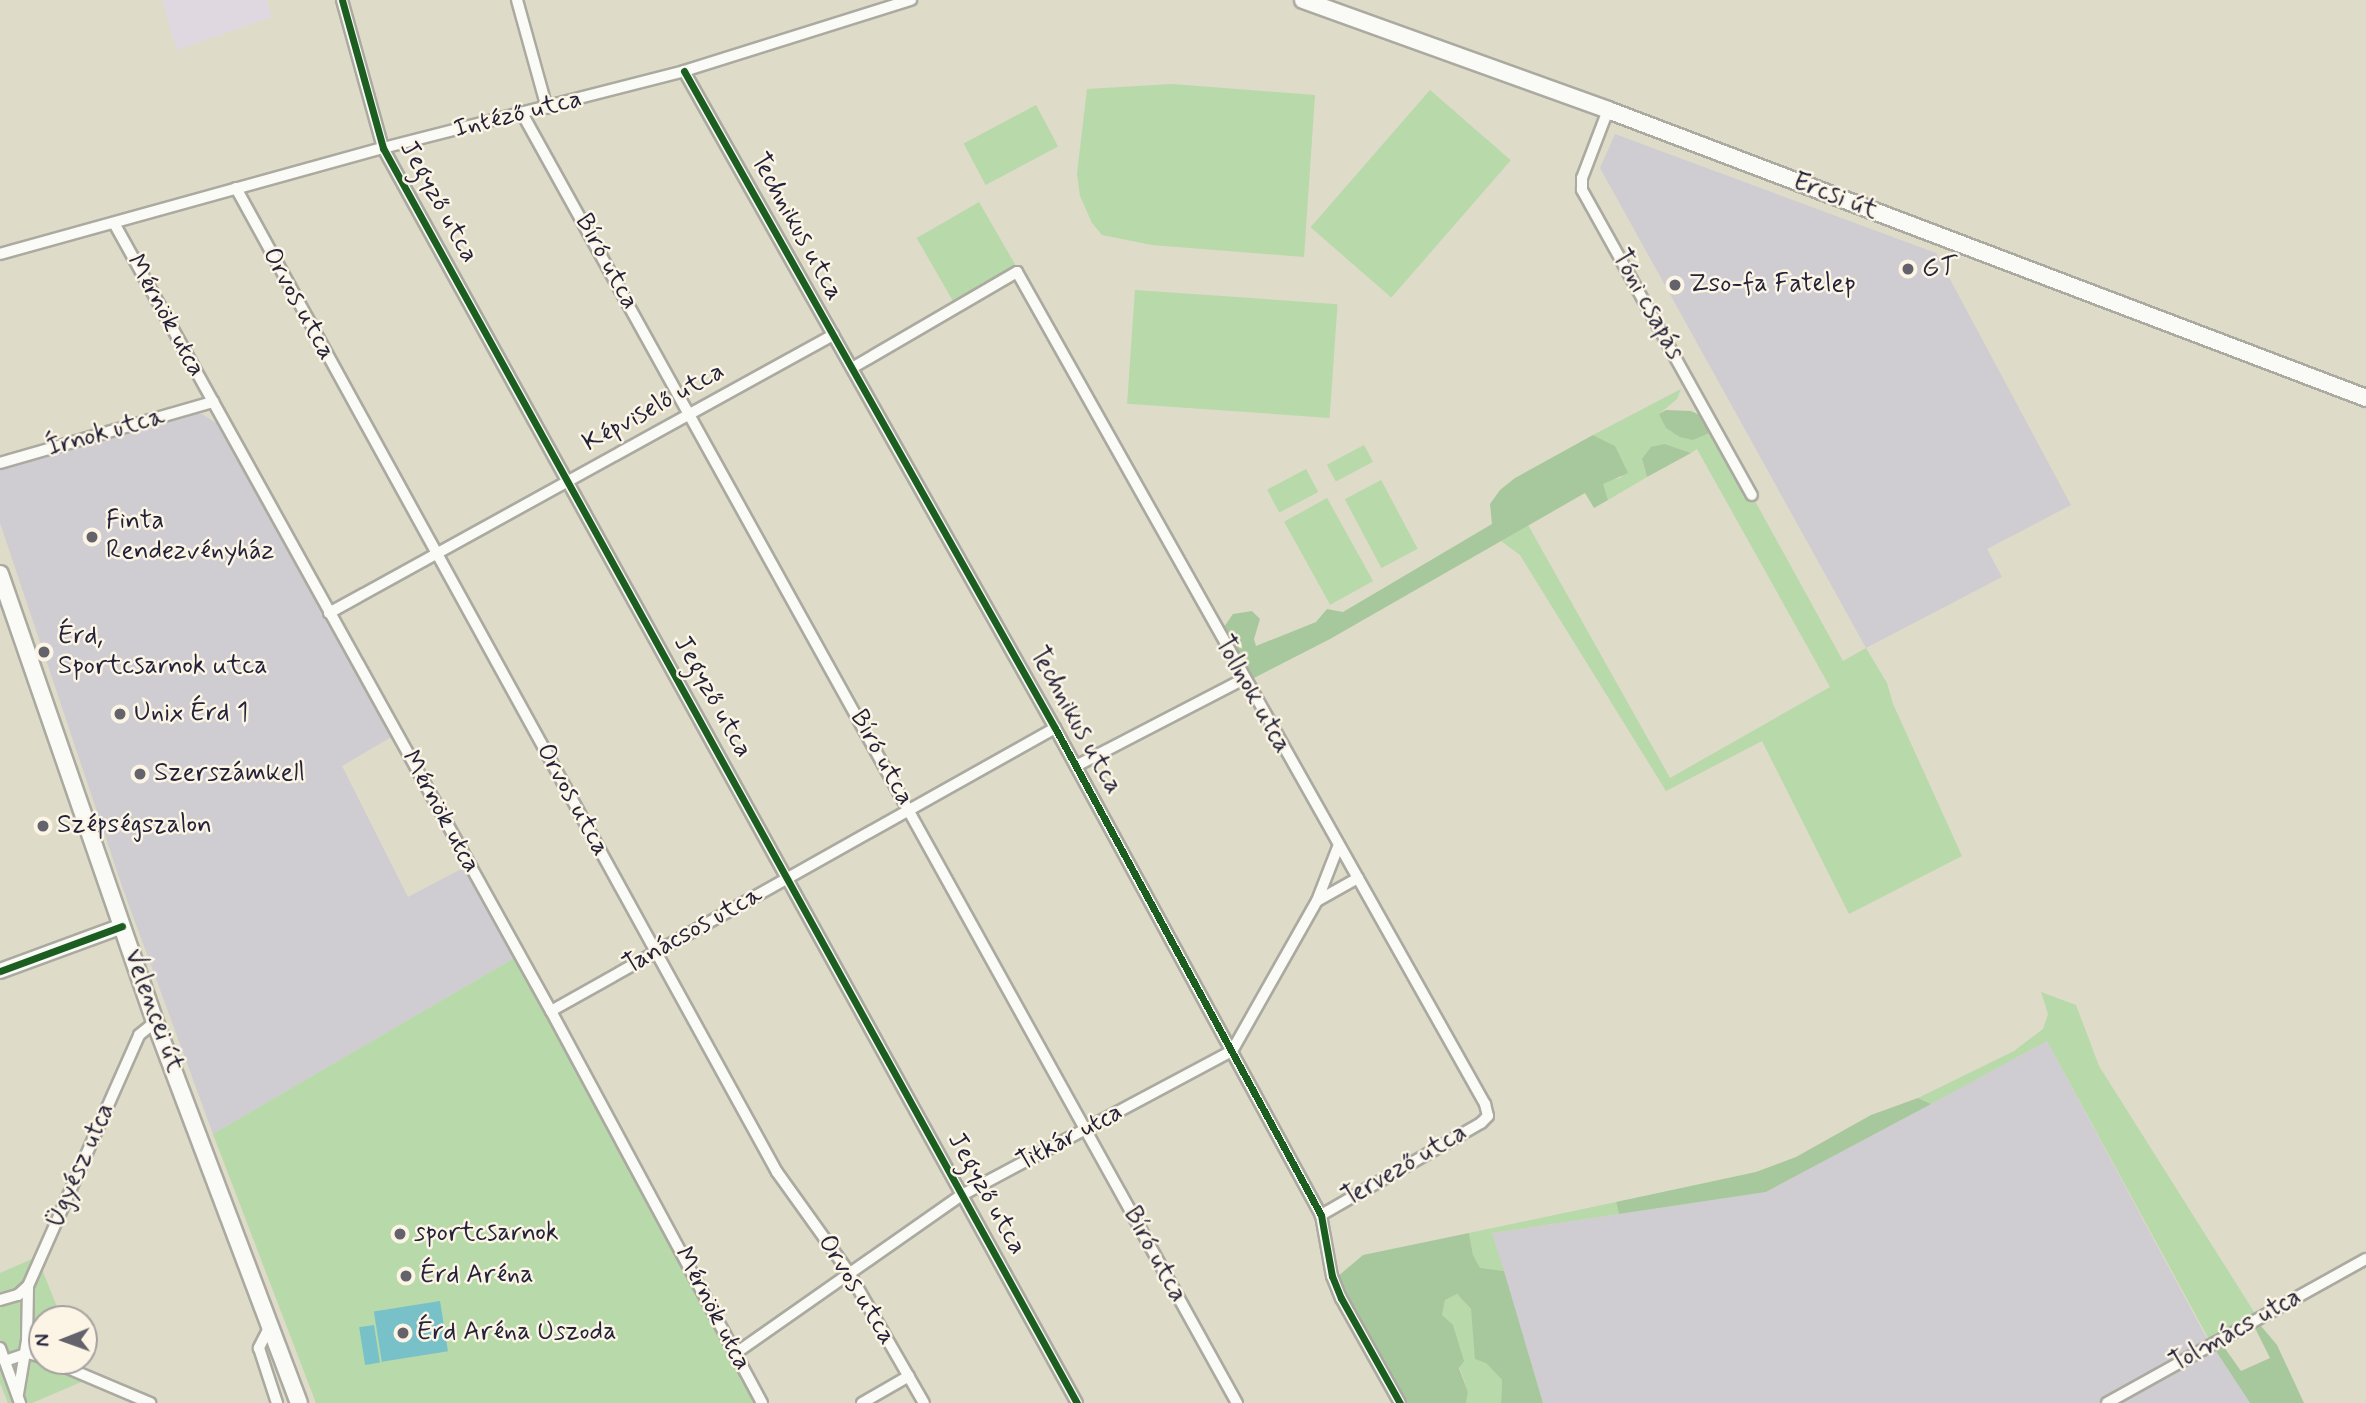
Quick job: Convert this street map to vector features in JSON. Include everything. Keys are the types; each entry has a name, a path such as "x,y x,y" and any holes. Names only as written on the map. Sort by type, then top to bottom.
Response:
{"main road":[{"name":"Ercsi út","path":"1303,0 1608,110 2366,398"},
{"name":"Velencei út","path":"0,574 5,610 155,1022 299,1403"}],"street":[{"name":"Jegyző utca","path":"342,0 383,148 569,480 1077,1403"},
{"path":"517,0 547,108"},
{"name":"Intéző utca","path":"0,254 383,148 523,115 684,71 911,0"},
{"name":"Technikus utca","path":"684,71 1055,727 1321,1215 1332,1276 1341,1298 1400,1403"},
{"name":"Tóni csapás","path":"1608,110 1582,178 1582,190 1752,495"},
{"name":"Bíró utca","path":"523,115 690,411 1237,1403"},
{"name":"Orvos utca","path":"236,188 434,553 777,1172 848,1271 924,1403"},
{"name":"Mérnök utca","path":"114,223 551,1011 762,1403"},
{"name":"Tollnok utca","path":"852,368 1017,272 1338,847 1485,1104 1488,1116"},
{"name":"Képviselő utca","path":"329,613 690,411 833,335"},
{"name":"Írnok utca","path":"0,463 213,402"},
{"path":"1076,766 1244,679"},
{"name":"Tanácsos utca","path":"551,1011 1055,727"},
{"path":"1232,1051 1317,901 1338,847"},
{"path":"1317,901 1358,878"},
{"path":"0,971 122,926"},
{"name":"Ügyész utca","path":"28,1286 139,1035 155,1022"},
{"name":"Titkár utca","path":"736,1353 848,1271 962,1195 1232,1051"},
{"name":"Tervező utca","path":"1321,1215 1481,1123 1488,1116"},
{"name":"Tolmács utca","path":"2107,1403 2366,1259"},
{"path":"0,1300 18,1295 28,1286"},
{"path":"19,1399 28,1286"},
{"path":"270,1326 259,1348 277,1403"},
{"path":"0,1348 19,1399"},
{"path":"5,1360 28,1355"},
{"path":"84,1375 150,1403"},
{"path":"862,1403 909,1376"}],"shaded area":[{"path":"162,0 266,0 272,17 177,50"},
{"path":"1615,134 1936,253 2071,505 1987,549 2002,577 1866,648 1600,168"},
{"path":"191,414 202,414 216,423 393,736 342,766 408,897 465,867 516,957 213,1134 123,889 0,523 0,468"},
{"path":"2047,1041 2204,1333 2250,1403 1543,1403 1492,1233 1766,1192"}],"green space":[{"path":"1172,84 1315,95 1304,257 1152,245 1102,235 1092,223 1080,196 1077,174 1087,89"},
{"path":"1430,90 1511,160 1391,298 1311,227"},
{"path":"1036,105 1058,146 986,185 964,143"},
{"path":"979,202 1018,270 956,306 917,238"},
{"path":"1135,290 1338,304 1330,418 1127,404"},
{"path":"1681,389 1677,399 1659,414 1716,430 1843,661 1866,648 1887,683 1893,704 1962,856 1849,914 1762,741 1666,791 1520,555 1501,541 1528,525 1670,778 1830,687 1697,449 1691,453 1665,444 1642,460 1647,477 1608,500 1602,484 1610,479 1621,478 1615,446 1593,435"},
{"path":"1666,410 1691,411 1702,416 1716,430 1693,440 1680,437 1666,428 1659,414"},
{"path":"1593,435 1615,446 1628,473 1603,484 1608,500 1594,508 1585,493 1330,639 1250,680 1222,630 1233,614 1252,611 1260,619 1254,639 1256,646 1316,622 1327,609 1343,612 1492,524 1490,504 1500,490 1515,478"},
{"path":"1665,444 1691,453 1647,477 1642,459 1651,447"},
{"path":"1364,445 1373,462 1336,481 1327,465"},
{"path":"1306,469 1318,492 1279,513 1267,490"},
{"path":"1381,480 1418,549 1381,568 1345,499"},
{"path":"1327,498 1373,581 1330,605 1284,522"},
{"path":"516,957 757,1403 316,1403 213,1134"},
{"path":"2041,992 2076,1005 2099,1066 2256,1315 2212,1345 2047,1041 1931,1104 1918,1098 2014,1051 2043,1029 2048,1014"},
{"path":"1918,1098 1931,1104 1766,1192 1619,1214 1616,1202 1756,1172 1796,1157 1871,1115"},
{"path":"1616,1202 1619,1214 1492,1233 1504,1271 1480,1269 1473,1255 1469,1233"},
{"path":"1469,1233 1473,1255 1480,1268 1504,1271 1543,1403 1501,1403 1502,1380 1486,1363 1475,1359 1471,1309 1457,1294 1445,1300 1442,1315 1453,1325 1464,1361 1459,1368 1468,1392 1466,1403 1405,1403 1344,1297 1337,1277 1363,1255"},
{"path":"37,1257 56,1305 28,1305 28,1375 84,1375 86,1380 32,1403 8,1403 0,1383 0,1273"},
{"path":"1457,1294 1471,1309 1486,1363 1502,1380 1501,1403 1466,1403 1468,1392 1442,1315 1445,1300"},
{"path":"2256,1320 2277,1345 2304,1403 2250,1403 2212,1345 2219,1340 2241,1371 2270,1358 2252,1322"}],"water":[{"path":"440,1301 448,1351 382,1362 374,1311"},
{"path":"374,1325 380,1363 365,1365 359,1327"}],"cycle path":[{"path":"342,0 383,148 1077,1403"},
{"path":"684,71 1055,728 1321,1215 1332,1276 1341,1298 1400,1403"},
{"path":"0,971 122,926"}],"place":[{"name":"GT","path":"1908,269"},
{"name":"Zso-fa Fatelep","path":"1675,285"},
{"name":"Finta Rendezvényház","path":"92,537"},
{"name":"Érd, Sportcsarnok utca","path":"44,652"},
{"name":"Unix Érd 1","path":"120,714"},
{"name":"Szerszámkell","path":"140,774"},
{"name":"Szépségszalon","path":"43,826"},
{"name":"sportcsarnok","path":"400,1234"},
{"name":"Érd Aréna","path":"406,1276"},
{"name":"Érd Aréna Uszoda","path":"403,1333"}]}
